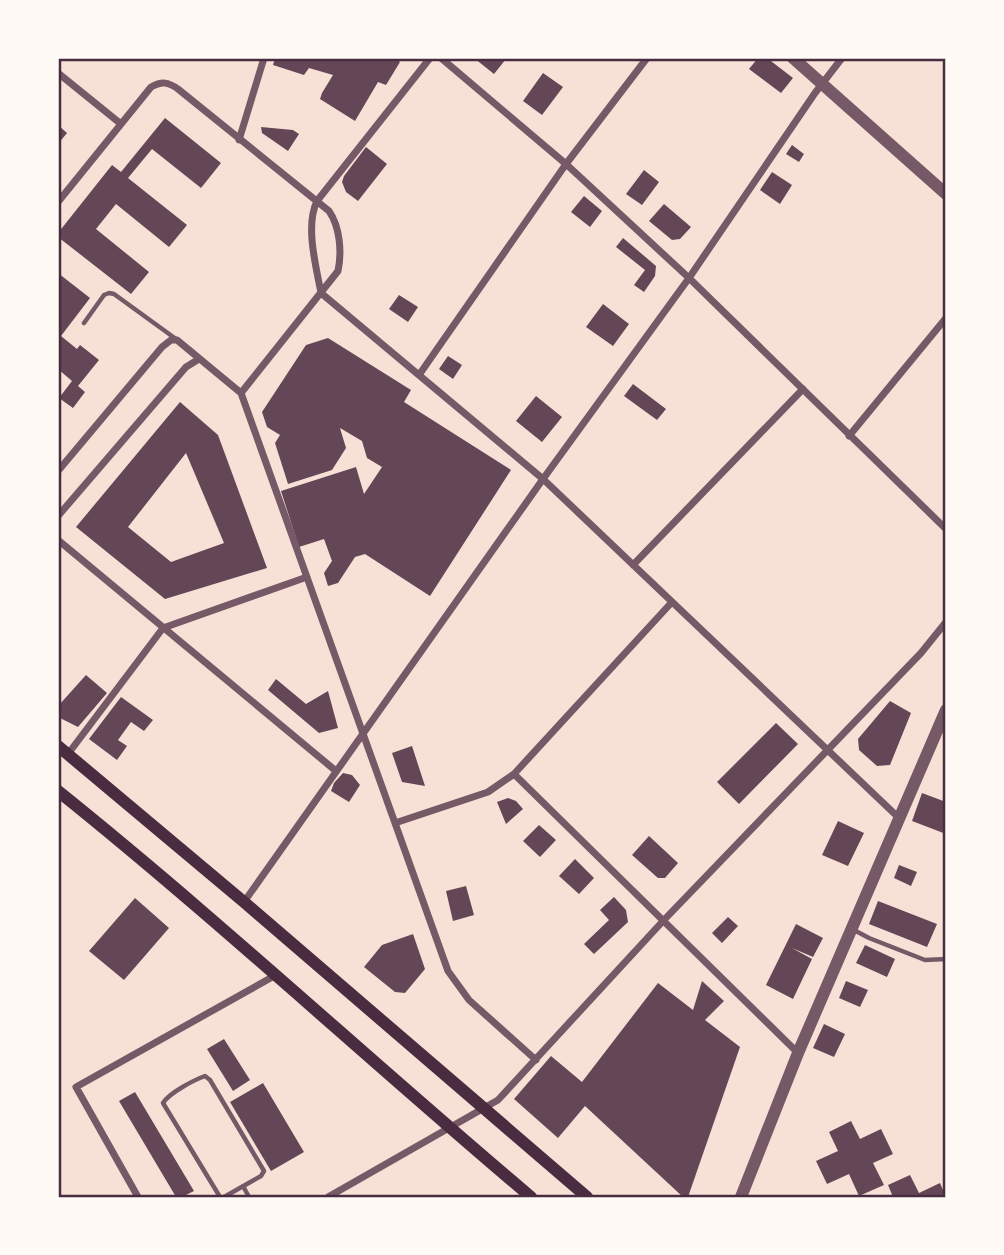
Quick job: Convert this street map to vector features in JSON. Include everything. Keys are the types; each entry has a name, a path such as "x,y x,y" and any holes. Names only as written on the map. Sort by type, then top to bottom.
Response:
{"main road":[{"path":"63,750 587,1197"},
{"path":"58,791 175,888 531,1197"}],"street":[{"path":"239,140 264,58"},
{"path":"430,58 313,209 314,256 321,293 543,479 899,818"},
{"path":"441,58 566,164 689,278 946,529"},
{"path":"419,375 566,164 646,58"},
{"path":"793,58 946,194"},
{"path":"244,902 543,479 689,278 842,58"},
{"path":"58,73 121,124"},
{"path":"58,202 151,87 164,82 178,89 329,211 334,219 340,255 338,271 241,393"},
{"path":"849,436 946,318"},
{"path":"58,471 171,340 177,340 241,393 448,971 469,1000 536,1060"},
{"path":"58,516 186,366 199,359"},
{"path":"633,565 803,389"},
{"path":"58,540 336,771"},
{"path":"63,750 163,628 307,577"},
{"path":"395,823 488,792 514,774 672,602"},
{"path":"328,1197 499,1099 663,921 921,653 946,622"},
{"path":"741,1197 797,1053 946,710"},
{"path":"514,774 797,1053"},
{"path":"138,1197 76,1087 276,975"}],"lane":[{"path":"84,323 104,295 109,293 177,340"},
{"path":"852,929 925,960 946,959"},
{"path":"205,1076 211,1080 264,1171 261,1176 222,1197 163,1103 167,1097 205,1076"},
{"path":"243,1186 249,1197"}],"building":[{"path":"275,58 395,58 400,62 386,85 378,82 355,121 320,99 333,75 309,68 304,75 273,65"},
{"path":"474,58 504,58 506,59 494,74"},
{"path":"758,58 767,58 793,78 781,93 749,69"},
{"path":"543,73 563,87 542,115 523,101"},
{"path":"165,118 221,163 201,188 152,149 128,178 187,225 169,247 116,204 96,229 149,272 131,294 58,237 58,233 112,165 121,172"},
{"path":"58,125 67,133 58,144"},
{"path":"261,127 293,130 299,134 288,151 262,133"},
{"path":"792,145 804,154 799,162 786,154"},
{"path":"366,147 387,164 358,201 346,192 342,182"},
{"path":"644,170 659,182 642,205 626,194"},
{"path":"772,172 792,185 780,204 760,190"},
{"path":"584,196 602,211 590,227 571,212"},
{"path":"664,204 691,227 680,239 672,240 649,221"},
{"path":"623,238 656,266 655,276 644,292 634,285 645,270 616,247"},
{"path":"58,273 90,298 61,336 77,349 80,345 99,360 78,386 85,392 73,408 59,398 72,381 58,369"},
{"path":"399,295 418,307 408,322 389,309"},
{"path":"603,304 629,324 613,346 586,327"},
{"path":"328,338 411,390 404,402 511,470 430,596 365,554 355,557 338,583 328,586 324,573 332,561 324,539 299,547 281,491 356,467 364,494 382,467 367,458 362,441 340,428 346,448 332,470 288,484 275,443 280,435 267,427 262,412 306,345"},
{"path":"448,356 462,365 453,379 439,369"},
{"path":"633,384 666,409 657,420 624,396"},
{"path":"536,396 562,417 542,442 516,421"},
{"path":"180,402 218,435 267,568 165,599 76,527","holes":["186,453 224,543 171,562 128,527"]},
{"path":"86,675 107,693 78,727 58,717 58,704"},
{"path":"276,679 306,704 328,691 338,728 319,733 268,690"},
{"path":"121,697 153,720 144,731 131,722 118,740 127,746 117,760 89,739"},
{"path":"890,701 911,713 890,765 877,766 859,750 858,739"},
{"path":"776,723 798,744 739,804 717,782"},
{"path":"412,746 425,786 402,782 392,753"},
{"path":"343,773 352,775 360,785 349,802 331,791"},
{"path":"922,793 946,802 946,834 912,821"},
{"path":"508,798 516,801 523,809 506,824 497,802"},
{"path":"838,821 864,833 848,866 822,855"},
{"path":"539,825 556,840 540,857 523,841"},
{"path":"649,836 678,863 665,878 658,878 632,855"},
{"path":"575,859 594,878 579,894 559,876"},
{"path":"899,865 917,872 911,886 894,878"},
{"path":"466,886 474,915 453,921 446,891"},
{"path":"614,897 626,910 628,922 594,954 584,944 609,920 600,910"},
{"path":"135,898 169,928 124,980 89,951"},
{"path":"878,901 937,924 927,947 869,924"},
{"path":"728,917 738,926 722,943 712,933"},
{"path":"796,924 823,938 813,957 792,948 812,959 793,999 766,985"},
{"path":"413,934 425,969 405,993 395,992 364,967 382,945"},
{"path":"865,945 895,959 887,977 856,963"},
{"path":"702,981 724,1001 705,1020 740,1047 688,1197 683,1197 585,1106 558,1138 514,1099 551,1056 582,1082 658,983 693,1010"},
{"path":"846,981 868,990 860,1007 839,998"},
{"path":"824,1024 845,1034 834,1057 813,1048"},
{"path":"224,1039 250,1080 233,1091 207,1049"},
{"path":"263,1083 304,1152 271,1171 230,1102"},
{"path":"135,1092 194,1191 176,1197 119,1101"},
{"path":"851,1121 860,1139 881,1129 893,1154 873,1163 884,1185 859,1196 849,1174 827,1184 816,1161 838,1151 829,1132"},
{"path":"910,1175 919,1193 940,1183 946,1197 893,1197 888,1185"}]}
